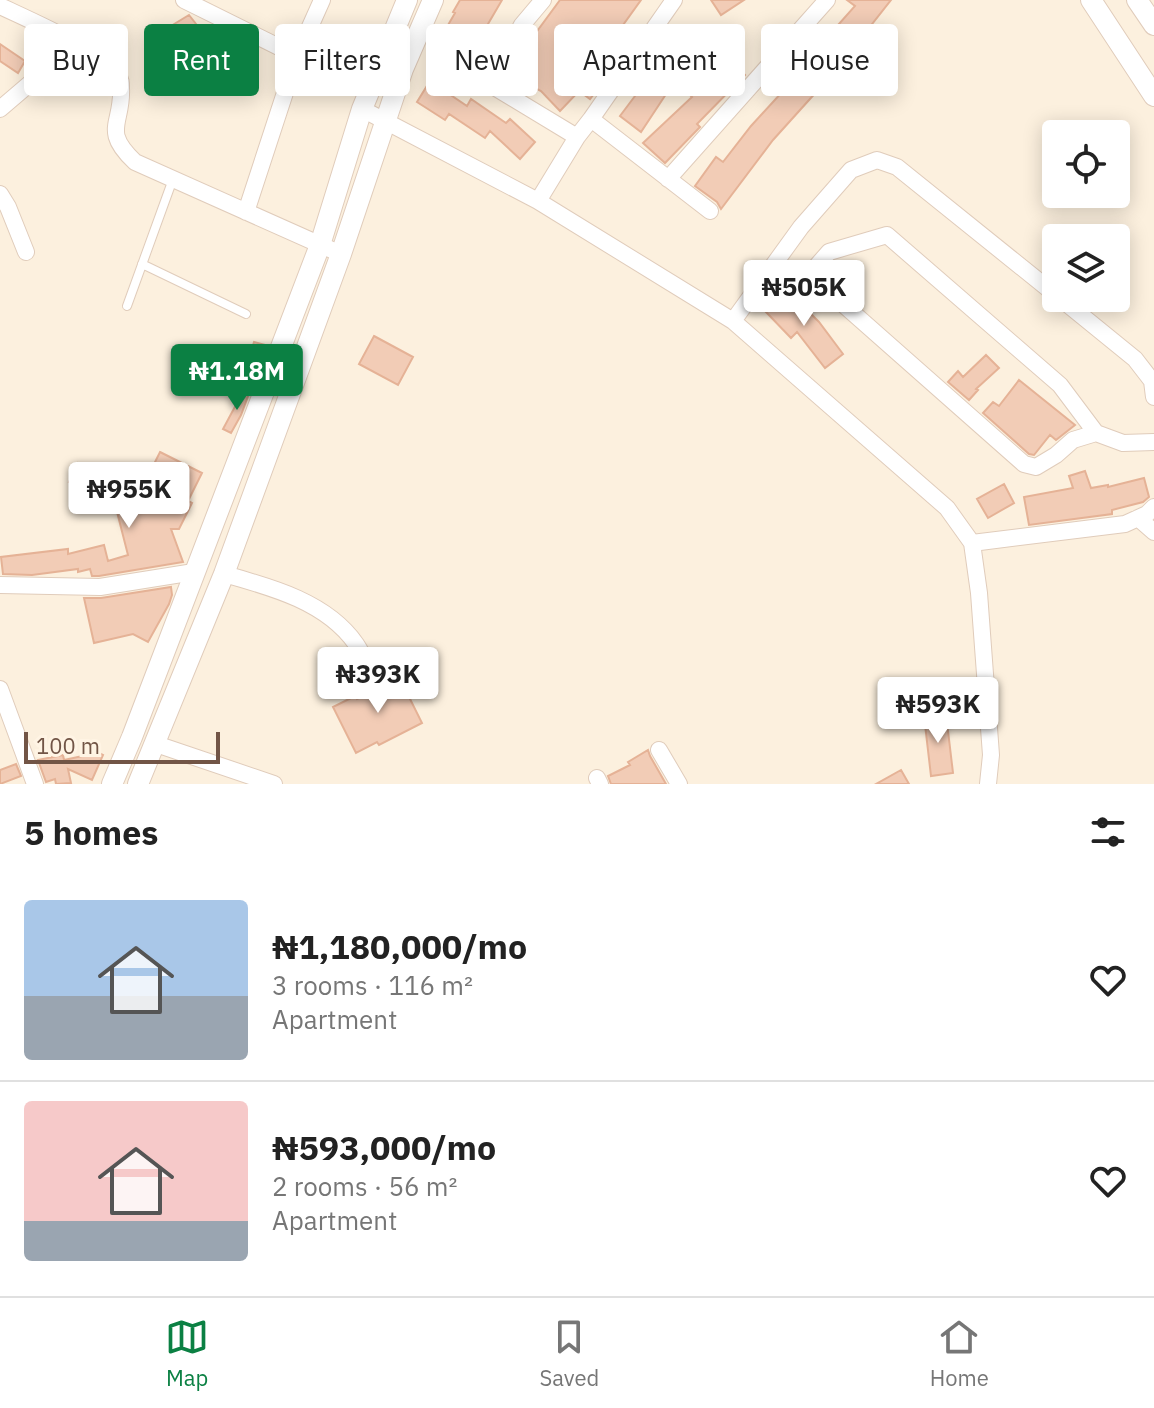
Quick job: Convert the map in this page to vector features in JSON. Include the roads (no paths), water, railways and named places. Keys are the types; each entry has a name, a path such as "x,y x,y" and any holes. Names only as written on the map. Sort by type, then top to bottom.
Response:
{"street":[{"path":"184,0 275,45"},
{"path":"311,24 322,0"},
{"path":"112,784 320,245 362,109 407,0"},
{"path":"138,784 224,574 341,254 403,69 433,0"},
{"path":"543,0 522,25 493,82 496,88 577,137"},
{"path":"538,201 577,137 674,0"},
{"path":"668,179 827,0"},
{"path":"1091,0 1154,96"},
{"path":"1137,0 1154,25"},
{"path":"0,6 36,24"},
{"path":"0,109 24,88"},
{"path":"122,96 115,125 116,137 135,162 341,254"},
{"path":"246,212 284,96"},
{"path":"362,109 538,201 733,321 947,508 972,543 979,593 991,755 988,784"},
{"path":"591,119 710,211"},
{"path":"733,321 801,227 851,170 877,160 897,167 1042,283"},
{"path":"0,194 26,252"},
{"path":"1096,433 1073,440 1036,467 1024,464 818,282 815,268 829,252 887,235 1060,385 1096,433 1123,443 1154,442"},
{"path":"1078,312 1135,359 1152,381 1154,397"},
{"path":"972,543 1125,524 1147,514 1154,507"},
{"path":"1138,518 1154,532"},
{"path":"0,585 100,587 194,572"},
{"path":"224,574 285,593 332,618 358,646 373,678"},
{"path":"0,689 35,784"},
{"path":"132,737 274,784"},
{"path":"659,750 679,784"}],"lane":[{"path":"127,306 173,179"},
{"path":"142,264 246,314"}]}
